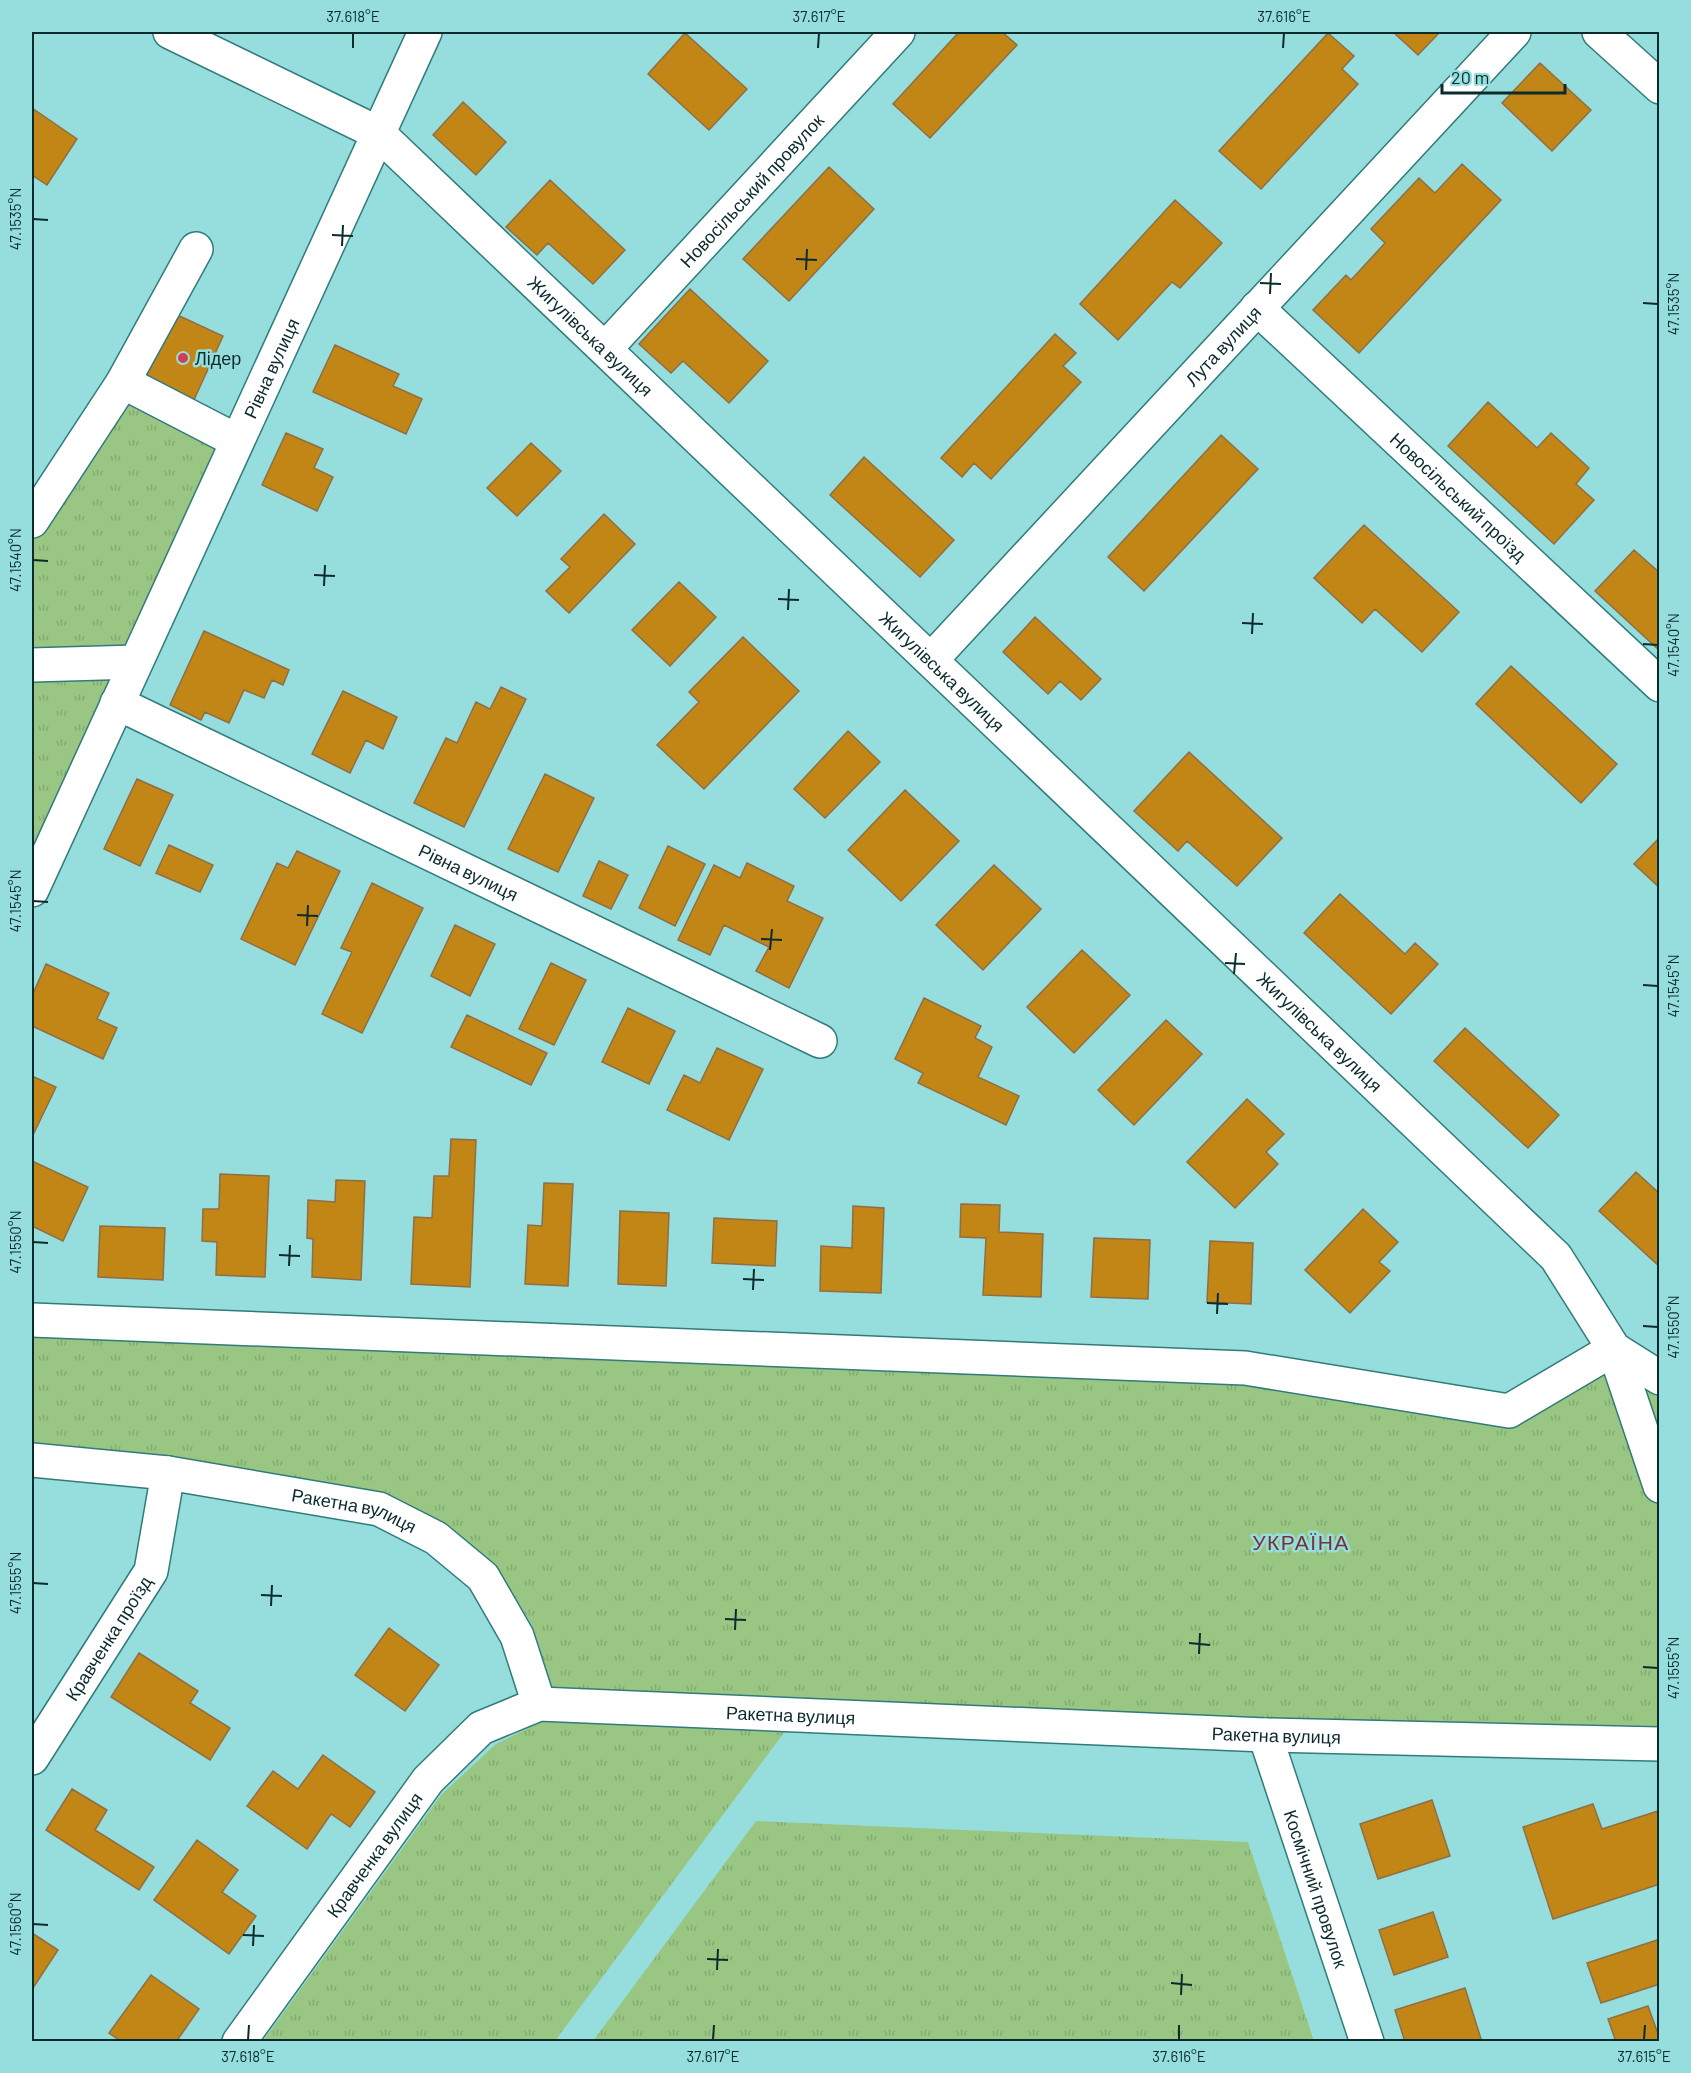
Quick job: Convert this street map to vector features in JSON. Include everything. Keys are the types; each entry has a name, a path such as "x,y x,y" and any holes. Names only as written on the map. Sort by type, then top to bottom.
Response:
{"street":[{"name":"Жигулівська вулиця","path":"170,32 378,133 1556,1257 1614,1349 1659,1378"},
{"name":"Рівна вулиця","path":"32,890 425,32"},
{"name":"Новосільський провулок","path":"605,349 898,32"},
{"name":"Лута вулиця","path":"931,660 1514,32"},
{"path":"1599,32 1659,87"},
{"path":"32,521 123,382 196,249"},
{"name":"Новосільський проїзд","path":"1257,308 1659,685"},
{"path":"123,382 237,441"},
{"path":"32,665 136,662"},
{"name":"Рівна вулиця","path":"117,703 820,1041"},
{"path":"32,1320 1245,1368 1509,1411 1614,1349 1659,1486"},
{"name":"Ракетна вулиця","path":"32,1460 168,1473 379,1509 436,1539 483,1577 517,1635 539,1704 1265,1735 1659,1744"},
{"name":"Кравченка проїзд","path":"32,1758 151,1571 168,1473"},
{"name":"Кравченка вулиця","path":"239,2042 428,1780 481,1728 539,1704"},
{"name":"Космічний провулок","path":"1265,1735 1367,2042"}],"green space":[{"path":"127,400 218,449 126,651 32,654 32,543"},
{"path":"117,673 32,862 32,675"},
{"path":"32,1334 1235,1382 1513,1426 1613,1368 1659,1398 1659,1726 1221,1717 809,1699 555,2041 263,2041 441,1795 496,1744 553,1716 554,1692 532,1625 498,1568 443,1526 384,1494 167,1456 32,1445"},
{"path":"756,1821 1248,1842 1314,2041 593,2041"}],"building":[{"path":"959,32 1002,32 1017,45 930,138 893,104"},
{"path":"1393,32 1440,32 1418,55"},
{"path":"685,33 747,89 709,130 648,74"},
{"path":"1328,33 1354,56 1342,69 1358,84 1261,189 1219,151"},
{"path":"1540,63 1591,110 1552,151 1502,103"},
{"path":"463,102 506,142 476,175 433,135"},
{"path":"32,108 77,139 47,185 32,175"},
{"path":"1462,164 1501,200 1359,353 1313,310 1346,275 1351,280 1385,243 1371,229 1419,178 1435,193"},
{"path":"829,167 874,209 789,301 743,259"},
{"path":"550,180 625,250 593,284 548,243 537,255 506,227"},
{"path":"1175,200 1222,243 1180,288 1172,282 1118,340 1080,304"},
{"path":"690,289 768,361 729,403 683,361 671,373 639,344"},
{"path":"173,313 223,336 193,402 143,379"},
{"path":"1055,334 1076,353 1063,366 1081,382 991,479 974,463 962,477 941,458"},
{"path":"335,345 399,374 393,386 422,399 406,434 313,392"},
{"path":"1488,402 1537,448 1551,433 1589,468 1576,484 1594,500 1554,544 1448,446"},
{"path":"286,433 323,449 314,468 333,477 317,511 262,485"},
{"path":"1221,435 1258,469 1144,591 1108,557"},
{"path":"531,443 561,471 517,516 487,488"},
{"path":"864,457 954,540 920,577 830,495"},
{"path":"604,514 635,544 569,613 546,591 570,567 561,559"},
{"path":"1364,525 1459,612 1422,652 1375,609 1362,623 1314,578"},
{"path":"1634,550 1660,573 1660,651 1595,591"},
{"path":"679,582 716,617 670,666 632,630"},
{"path":"1035,617 1101,679 1081,700 1060,681 1048,694 1003,652"},
{"path":"204,631 289,670 283,685 272,680 264,698 244,690 229,723 205,712 201,720 170,705"},
{"path":"743,637 799,691 704,789 657,745 699,702 689,692"},
{"path":"1511,666 1617,764 1581,803 1476,704"},
{"path":"501,687 526,699 464,827 414,803 446,738 457,743 476,702 490,709"},
{"path":"343,691 397,717 383,749 366,740 350,773 312,754"},
{"path":"848,731 880,762 825,818 794,789"},
{"path":"1189,752 1282,838 1237,886 1187,841 1178,851 1134,811"},
{"path":"545,774 594,798 558,872 508,849"},
{"path":"137,779 173,795 140,866 104,849"},
{"path":"905,790 959,841 901,901 848,850"},
{"path":"1660,837 1660,888 1634,864"},
{"path":"169,845 213,865 200,892 156,873"},
{"path":"668,846 705,864 675,926 639,908"},
{"path":"297,851 340,871 295,965 241,939 277,863 288,868"},
{"path":"599,861 628,875 611,909 583,896"},
{"path":"747,863 794,886 787,901 823,918 789,988 756,971 769,947 724,925 710,955 678,940 714,865 740,878"},
{"path":"994,865 1041,909 983,970 936,925"},
{"path":"372,883 423,908 362,1033 322,1014 352,952 341,948"},
{"path":"1340,894 1405,954 1415,943 1438,964 1391,1014 1304,933"},
{"path":"455,925 495,944 470,996 431,976"},
{"path":"1082,950 1130,995 1074,1053 1027,1007"},
{"path":"551,963 586,980 554,1045 519,1029"},
{"path":"46,964 109,993 97,1019 117,1028 103,1059 32,1026 32,996"},
{"path":"924,998 981,1026 975,1038 992,1047 978,1077 1019,1096 1006,1125 918,1083 923,1073 895,1059"},
{"path":"628,1008 675,1031 649,1084 602,1062"},
{"path":"467,1015 547,1053 531,1085 451,1047"},
{"path":"1166,1020 1202,1054 1134,1125 1098,1090"},
{"path":"1465,1028 1559,1115 1528,1148 1434,1061"},
{"path":"717,1048 763,1069 729,1140 667,1110 684,1075 700,1083"},
{"path":"32,1076 56,1087 33,1135 32,1135"},
{"path":"1247,1099 1284,1134 1266,1152 1278,1164 1235,1208 1187,1162"},
{"path":"451,1139 476,1140 470,1287 411,1284 414,1217 432,1218 434,1176 449,1176"},
{"path":"32,1161 88,1187 63,1241 32,1226"},
{"path":"1636,1172 1660,1194 1660,1267 1599,1211"},
{"path":"220,1174 269,1176 265,1277 216,1275 217,1242 202,1241 203,1209 219,1209"},
{"path":"336,1180 365,1181 361,1280 312,1277 313,1239 307,1238 308,1200 335,1202"},
{"path":"544,1183 573,1184 568,1286 525,1284 528,1225 542,1226"},
{"path":"961,1204 1000,1205 999,1232 1043,1234 1041,1297 983,1295 986,1238 960,1237"},
{"path":"853,1206 884,1208 881,1293 820,1291 821,1246 852,1248"},
{"path":"1363,1209 1398,1242 1379,1262 1390,1271 1350,1313 1305,1270"},
{"path":"620,1211 669,1213 666,1286 618,1284"},
{"path":"714,1218 777,1221 775,1266 712,1263"},
{"path":"100,1226 165,1228 163,1280 98,1277"},
{"path":"1094,1238 1150,1240 1148,1299 1091,1297"},
{"path":"1210,1241 1253,1243 1251,1304 1207,1302"},
{"path":"389,1628 439,1665 405,1711 355,1675"},
{"path":"139,1653 198,1691 190,1703 230,1728 210,1760 111,1697"},
{"path":"323,1755 375,1792 350,1827 331,1814 307,1849 247,1806 273,1771 298,1789"},
{"path":"72,1789 107,1810 95,1830 154,1867 139,1890 46,1830"},
{"path":"1432,1800 1450,1856 1378,1879 1360,1824"},
{"path":"1593,1804 1602,1829 1658,1811 1660,1817 1660,1884 1553,1919 1523,1827"},
{"path":"197,1840 238,1870 222,1892 256,1916 229,1954 154,1900"},
{"path":"1433,1912 1448,1957 1394,1975 1379,1930"},
{"path":"32,1933 58,1950 33,1988 32,1987"},
{"path":"1660,1939 1660,1984 1601,2003 1587,1963"},
{"path":"151,1975 199,2009 176,2042 122,2042 109,2033"},
{"path":"1465,1988 1482,2042 1405,2042 1395,2010"},
{"path":"1648,2006 1657,2031 1660,2030 1660,2042 1616,2042 1608,2019"}],"place":[{"name":"Лідер","path":"183,358"}],"district":[{"name":"УКРАЇНА","path":"1301,1541"}]}
